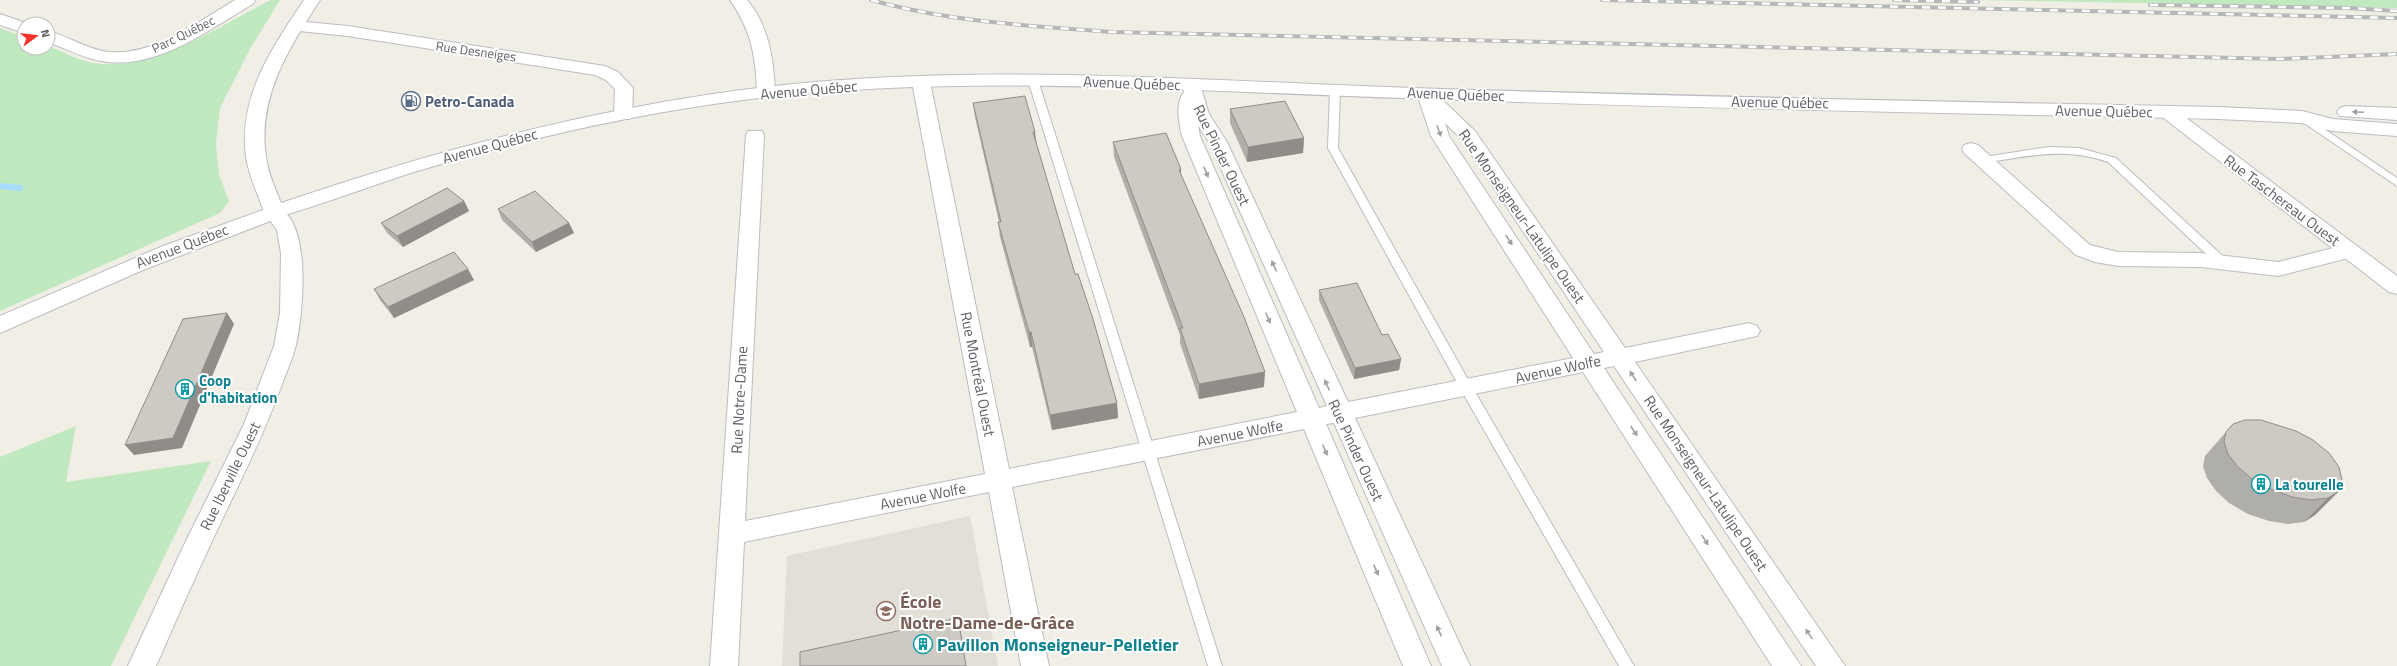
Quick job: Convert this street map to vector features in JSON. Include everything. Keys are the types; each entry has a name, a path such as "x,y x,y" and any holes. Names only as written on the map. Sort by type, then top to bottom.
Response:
{"street":[{"name":"Parc Québec","path":"56,39 92,54 124,57 170,43 247,0"},
{"path":"274,212 256,157 253,123 258,98 266,77 295,26 312,0"},
{"path":"738,0 744,5 760,42 766,78 766,93"},
{"path":"0,18 16,25"},
{"name":"Rue Desneiges","path":"295,26 348,31 599,70 612,76 624,88 623,115"},
{"name":"Avenue Québec","path":"0,325 142,261 205,236 341,188 474,149 623,115 815,87 921,82 1033,80 1426,94 2167,112 2302,117 2332,124 2397,130"},
{"name":"Rue Montréal Ouest","path":"921,82 1035,666"},
{"name":"Rue Pinder Ouest","path":"1191,85 1198,110 1218,142 1456,666"},
{"name":"Rue Pinder Ouest","path":"1191,85 1188,122 1191,136 1417,666"},
{"name":"Rue Monseigneur-Latulipe Ouest","path":"1426,94 1468,135 1831,666"},
{"name":"Rue Monseigneur-Latulipe Ouest","path":"1426,94 1440,136 1787,666"},
{"name":"Avenue Québec","path":"2302,117 2315,111 2397,114"},
{"name":"Rue Taschereau Ouest","path":"2167,112 2397,287"},
{"name":"Rue Notre-Dame","path":"724,666 755,135"},
{"path":"1978,155 2083,250 2095,255 2118,259 2223,263 2278,269 2349,251"},
{"name":"Rue Iberville Ouest","path":"142,666 192,556 256,424 285,346 291,313 291,254 287,228 274,212"},
{"name":"Avenue Wolfe","path":"731,534 1147,452 1589,362 1749,332"}],"lane":[{"path":"1033,80 1147,452 1215,666"},
{"path":"1335,90 1333,148 1466,388 1627,666"},
{"path":"2302,117 2397,183"},
{"path":"1978,155 2059,149 2091,152 2112,160 2223,263"}],"shaded area":[{"name":"École Notre-Dame-de-Grâce","path":"970,516 998,666 782,666 787,556"}],"green space":[{"path":"271,0 280,0 251,47 220,108 216,144 219,175 229,201 220,213 0,311 0,28 16,34 16,56 56,56 56,49 88,62 116,64 162,54 208,33"},
{"path":"1975,0 2397,0 2397,8"},
{"path":"76,426 66,482 211,461 111,666 0,666 0,457"}],"building":[{"path":"1025,96 1035,132 1033,132 1075,274 1078,274 1093,319 1117,403 1050,415 1031,332 1029,332 998,222 1001,222 973,103"},
{"path":"1285,101 1304,138 1248,147 1230,109"},
{"path":"1166,133 1181,169 1179,170 1244,317 1265,372 1199,384 1180,328 1183,328 1113,142"},
{"path":"447,188 464,201 397,236 381,223"},
{"path":"535,191 569,223 532,242 498,209"},
{"path":"454,252 468,269 388,307 374,289"},
{"path":"1357,283 1382,335 1388,334 1401,359 1355,368 1319,290"},
{"name":"Coop d'habitation","path":"227,313 173,438 125,445 183,319"},
{"path":"2245,420 2261,420 2296,431 2313,440 2329,453 2339,467 2342,480 2339,491 2328,498 2311,500 2292,497 2271,489 2251,478 2237,466 2228,454 2224,442 2226,432 2233,424"},
{"name":"Pavillon Monseigneur-Pelletier","path":"958,618 966,666 800,666 800,652"}],"waterway":[{"path":"0,186 20,188"}],"railway":[{"path":"871,0 931,13 991,22 1112,32 2279,59 2397,54"},
{"path":"1602,0 2397,18"},
{"path":"1894,0 1978,2"},
{"path":"2150,5 2348,8 2397,11"}],"place":[{"name":"Petro-Canada","path":"411,101"},
{"name":"Coop d'habitation","path":"185,389"},
{"name":"La tourelle","path":"2261,484"},
{"name":"École Notre-Dame-de-Grâce","path":"886,611"},
{"name":"Pavillon Monseigneur-Pelletier","path":"923,644"}]}
